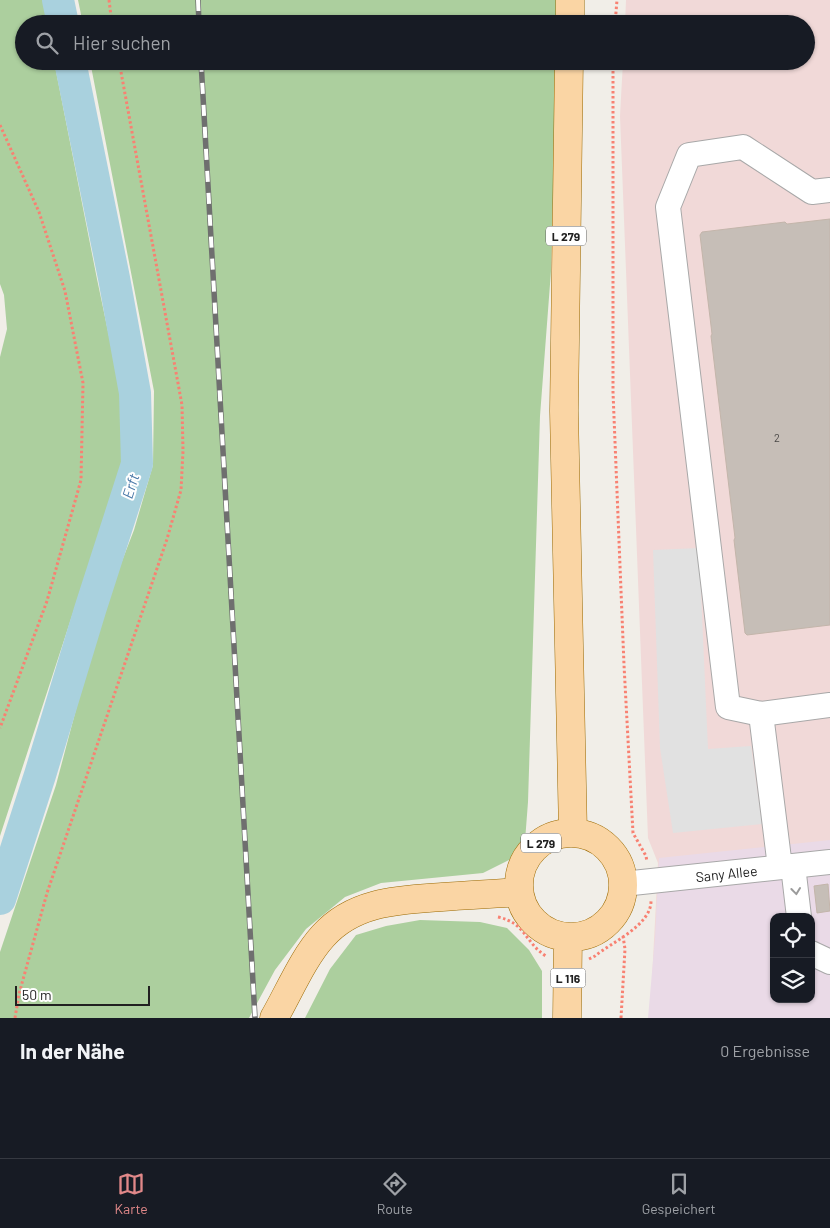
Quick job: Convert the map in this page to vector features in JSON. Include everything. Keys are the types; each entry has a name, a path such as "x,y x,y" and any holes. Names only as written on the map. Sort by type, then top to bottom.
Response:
{"main road":[{"path":"570,0 570,15"},
{"name":"L 279","path":"569,70 564,411 573,833"},
{"name":"L 279","path":"568,949 550,933 535,924 524,910 519,892 520,874 526,858 538,844 554,836 573,833 588,836 602,843 613,855 620,869 623,884"},
{"path":"568,949 585,936 601,928 613,916 621,901 623,884"},
{"path":"274,1018 322,936 341,920 357,911 376,904 402,900 519,892"},
{"name":"L 116","path":"567,1018 568,949"}],"street":[{"path":"830,190 812,192 743,147 689,155 668,208 728,707 761,714 830,706"},
{"path":"761,714 786,867 799,913"},
{"name":"Sany Allee","path":"623,884 830,862"},
{"path":"815,955 830,962"}],"path":[{"path":"109,0 111,15"},
{"path":"616,15 617,0"},
{"path":"15,1018 19,994 47,893 181,490 183,451 182,405 121,70"},
{"path":"613,70 613,392 624,674 633,832"},
{"path":"0,124 39,212 65,291 83,382 81,480 48,601 0,728"},
{"path":"489,916 515,923 546,957 568,949 590,958 623,936 625,949 622,1018"}],"shaded area":[{"path":"626,0 830,0 830,1018 650,1018 658,863 648,838 620,116 623,70 815,70 815,15 625,15"},
{"path":"699,548 708,749 751,746 762,824 673,833 660,748 653,550"},
{"path":"830,840 830,1018 648,1018 659,858"}],"green space":[{"path":"0,0 43,0 46,15 15,15 15,70 56,70 122,398 122,463 0,836 0,357 7,329 4,295 0,284"},
{"path":"78,0 557,0 557,15 81,15"},
{"path":"92,70 557,70 551,271 540,416 528,802 525,841 509,860 483,873 381,883 345,897 306,929 275,970 249,1018 0,1018 0,952 56,785 101,615 134,530 153,465 154,391"},
{"path":"420,920 480,922 507,928 529,950 542,971 542,1018 305,1018 330,969 356,935 386,926"}],"building":[{"path":"830,219 830,625 747,635 745,633 734,540 700,235 702,232 785,222 787,224"},
{"path":"828,884 830,911 817,913 814,886"}],"waterway":[{"name":"Erft","path":"58,0 61,15"},
{"name":"Erft","path":"0,899 137,464 135,393 72,70"}],"railway":[{"path":"198,0 199,15"},
{"path":"202,70 255,1018"}]}
